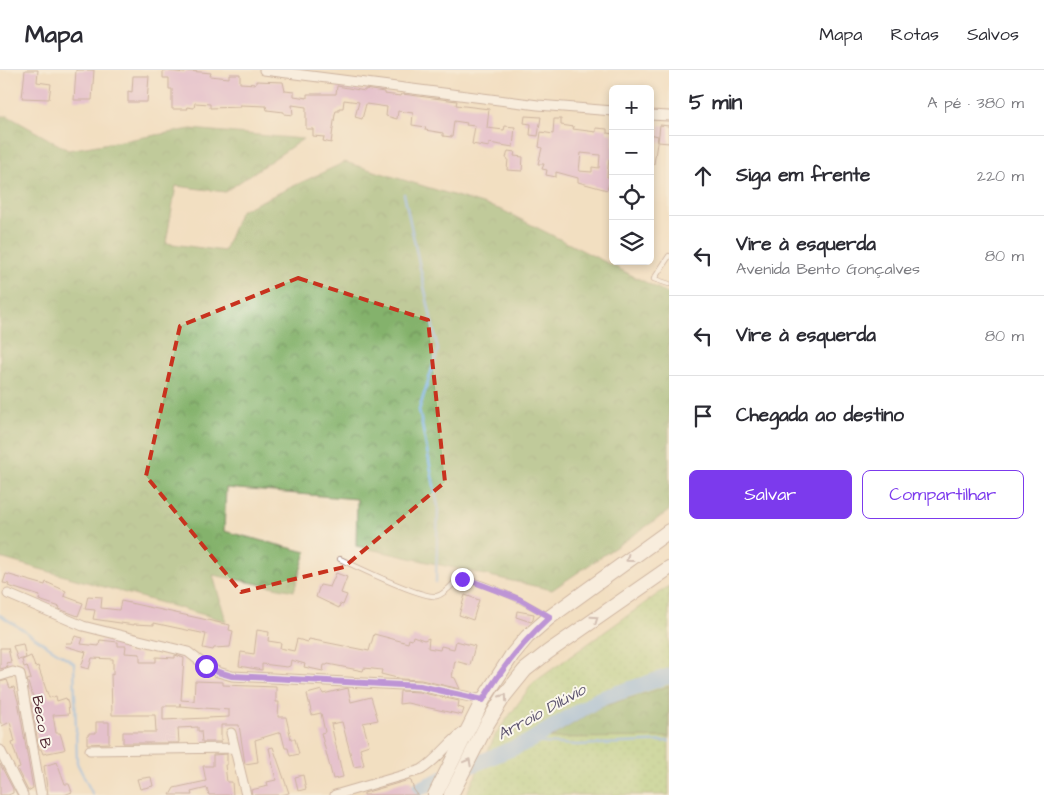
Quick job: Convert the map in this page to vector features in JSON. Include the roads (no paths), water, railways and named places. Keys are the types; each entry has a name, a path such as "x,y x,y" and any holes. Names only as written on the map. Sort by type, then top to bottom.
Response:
{"main road":[{"path":"435,795 483,700 512,655 527,638 550,617 669,531"},
{"path":"454,790 504,696 525,670 669,568"}],"street":[{"path":"264,70 528,104 609,111"},
{"path":"654,115 669,116"},
{"path":"8,594 83,626 188,652 212,669 232,676 420,686 483,700"},
{"name":"Beco B","path":"0,676 13,672 20,674 41,795"},
{"path":"335,795 421,770 431,764 454,738 469,729"},
{"path":"231,733 246,795"},
{"path":"90,750 234,748"},
{"path":"0,750 23,795"}],"lane":[{"path":"669,256 654,279 669,284"},
{"path":"340,559 392,582 430,596 439,596 458,580 469,580 519,599 550,617"}],"waterway":[{"path":"404,194 438,350 419,410 438,506 436,582"},
{"path":"0,615 74,663 77,763 93,795"},
{"name":"Arroio Dilúvio","path":"405,795 528,742 599,699 669,676"},
{"path":"528,742 577,745 669,741"}]}
